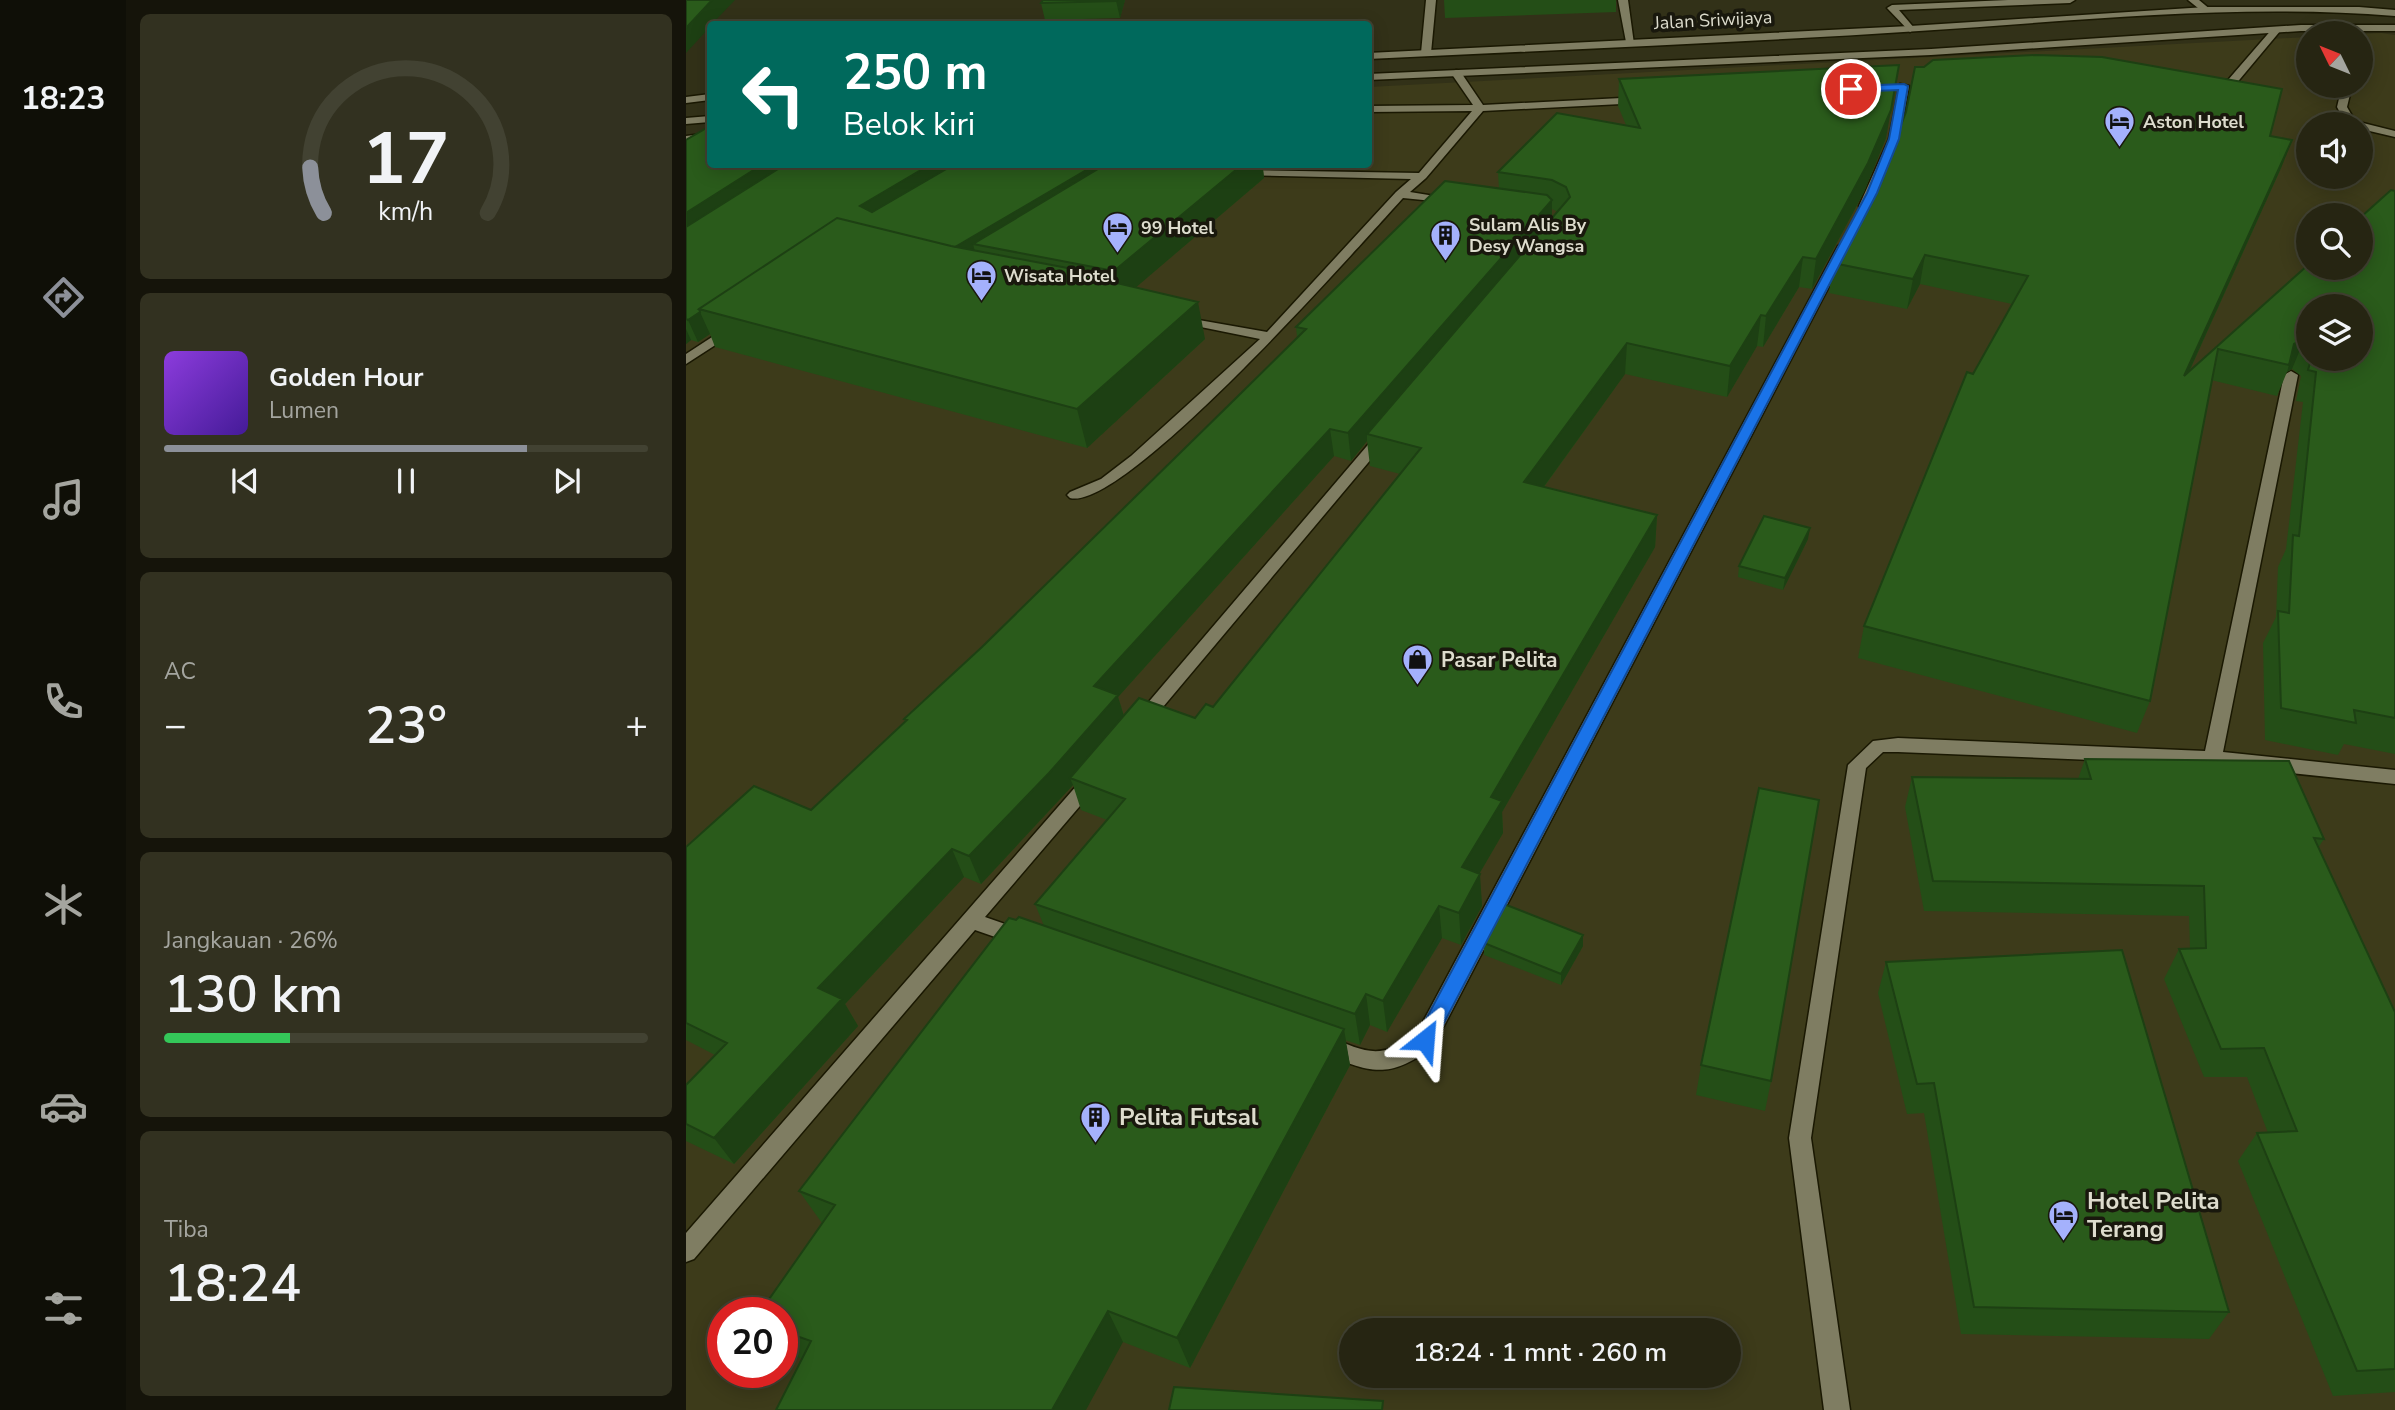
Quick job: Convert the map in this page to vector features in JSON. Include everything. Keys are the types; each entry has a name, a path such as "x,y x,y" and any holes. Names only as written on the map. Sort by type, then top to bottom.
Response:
{"main road":[{"path":"1426,53 1431,0"},
{"path":"1623,0 1631,42"},
{"path":"1910,29 1892,8 2070,0"},
{"path":"2193,0 2206,10"},
{"path":"2053,1 2068,19"},
{"name":"Jalan Sriwijaya","path":"1372,56 1910,29 2206,10 2395,13"},
{"name":"Jalan Sriwijaya","path":"2373,29 2395,28"},
{"path":"2204,82 2231,83 2277,30"},
{"name":"Jalan Sriwijaya","path":"1372,76 1744,60 1932,58 1958,50 2296,30"},
{"path":"1731,36 1744,60"},
{"path":"1958,50 1972,65"},
{"path":"1456,73 1480,108"},
{"path":"1302,1037 1381,1064 1406,1055 1425,1040 1856,224 1894,139 1903,87"},
{"path":"686,100 707,97"},
{"path":"1372,109 1480,108 1657,99"},
{"path":"1075,495 1106,482 1136,458 1270,337 1400,194 1422,176 1480,108"},
{"path":"686,121 707,119"},
{"path":"2373,129 2395,134"},
{"path":"686,139 707,136"},
{"path":"1226,172 1422,176"},
{"path":"1400,194 1469,204"},
{"path":"1164,316 1270,337"},
{"path":"686,360 742,320"},
{"path":"2213,758 2291,375"},
{"path":"1133,731 1392,425"},
{"path":"1836,1410 1800,1138 1857,765 1879,746 1898,745 2213,758 2395,777"},
{"path":"686,1251 1106,763"},
{"path":"972,921 1038,944"}],"shaded area":[{"path":"2373,33 2395,35 2395,1410 686,1410 686,138 707,161 707,168 1372,168 1372,87 2296,38 2296,98 2373,98"}],"building":[{"path":"686,0 712,0 686,28"},
{"path":"1043,0 1117,0 1041,3"},
{"path":"2036,55 2102,57 2282,89 2270,136 2292,140 2184,376 2296,276 2296,280 2373,280 2373,206 2391,190 2395,191 2395,718 2354,710 2356,723 2281,708 2278,611 2289,613 2293,535 2299,536 2316,372 2312,371 2373,371 2373,294 2296,294 2296,343 2289,365 2218,349 2150,701 1864,626 1967,372 1973,374 2028,276 1925,255 1913,279 1833,263 1885,166 1906,112 1915,67 1924,67 1933,60"},
{"path":"1899,65 1891,110 1868,163 1816,259 1803,257 1766,316 1761,315 1730,366 1627,343 1524,482 1657,515 1491,797 1502,801 1462,867 1480,874 1459,913 1439,906 1383,1001 1366,994 1355,1014 1035,904 1125,799 1070,778 1139,698 1195,718 1206,704 1213,707 1421,448 1367,434 1570,197 1566,187 1552,180 1498,172 1557,113 1640,128 1619,79"},
{"path":"707,128 707,168 757,168 686,213 686,140"},
{"path":"780,168 924,168 860,206 872,212 948,168 1090,168 955,247 837,218 699,309 700,312 688,320 686,227"},
{"path":"1238,168 1114,271 973,244 1098,169"},
{"path":"1445,181 1547,195 1552,200 1348,433 1330,429 1094,686 1118,695 1049,773 969,856 952,849 818,988 842,999 714,1138 686,1124 686,1085 727,1043 686,1023 686,847 754,786 811,810 907,720 904,719 982,647 1306,329 1296,327"},
{"path":"837,218 951,246 1099,274 1095,278 1198,302 1077,409 699,309"},
{"path":"1764,516 1810,528 1785,578 1739,566"},
{"path":"2085,759 2289,761 2324,839 2314,838 2395,1012 2395,1369 2357,1371 2257,1133 2297,1131 2264,1048 2221,1049 2179,949 2206,948 2204,886 1933,881 1912,777 2091,779"},
{"path":"1759,788 1819,800 1771,1081 1701,1065"},
{"path":"1504,904 1583,935 1561,974 1484,943"},
{"name":"Pelita Futsal","path":"1019,917 1344,1029 1177,1338 1108,1311 1052,1410 776,1410 787,1388 798,1388 798,1367 811,1341 798,1337 798,1297 771,1297 835,1205 799,1191 1009,918 1016,920"},
{"path":"2122,950 2229,1312 1974,1307 1934,1083 1917,1084 1886,962"},
{"path":"1174,1387 1383,1401 1382,1410 1169,1410"}],"place":[{"name":"Aston Hotel","path":"2120,149"},
{"name":"99 Hotel","path":"1118,255"},
{"name":"Sulam Alis By Desy Wangsa","path":"1446,262"},
{"name":"Wisata Hotel","path":"981,303"},
{"name":"Pasar Pelita","path":"1418,687"},
{"name":"Pelita Futsal","path":"1096,1144"},
{"name":"Hotel Pelita Terang","path":"2064,1242"}],"route":[{"path":"1425,1040 1872,193 1894,139 1904,86 1851,89"}]}
